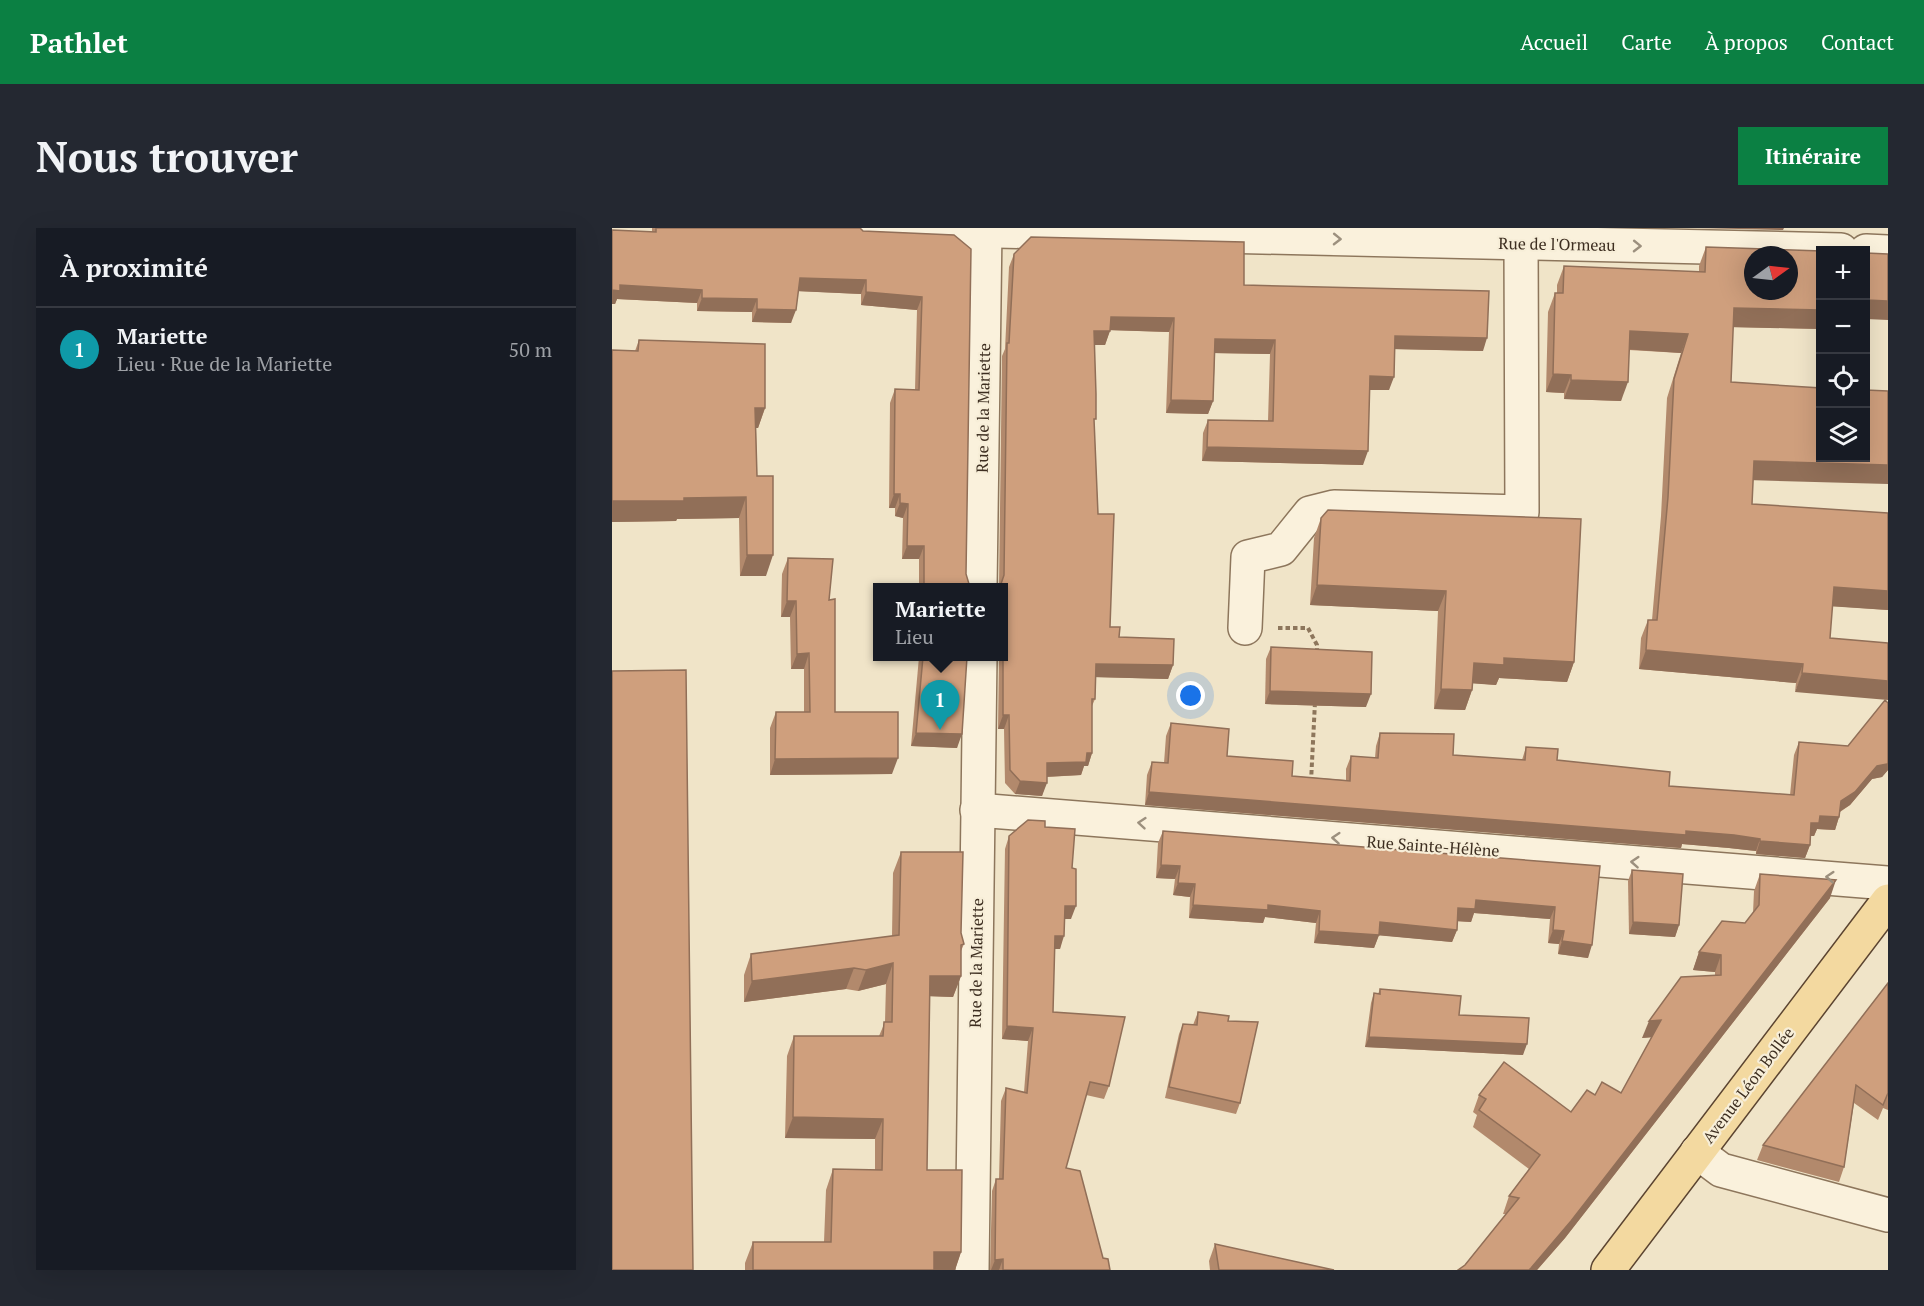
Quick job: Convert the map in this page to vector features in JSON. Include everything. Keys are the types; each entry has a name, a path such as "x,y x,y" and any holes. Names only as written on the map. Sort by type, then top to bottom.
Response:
{"main road":[{"name":"Avenue Léon Bollée","path":"1608,1270 1888,901"}],"street":[{"name":"Rue de l'Ormeau","path":"867,228 1816,249"},
{"name":"Rue de la Mariette","path":"980,583 985,230"},
{"path":"1245,628 1248,557 1281,549 1310,513 1334,507 1522,512 1521,243"},
{"path":"1870,251 1888,252"},
{"name":"Rue de la Mariette","path":"972,1270 980,661"},
{"name":"Rue Sainte-Hélène","path":"977,810 1888,883"},
{"path":"1697,1152 1721,1170 1888,1215"}],"path":[{"path":"1245,628 1308,628 1317,645 1317,663"},
{"path":"1309,836 1315,700"}],"building":[{"path":"656,228 860,228 863,231 954,235 971,249 966,574 969,583 924,583 924,546 907,546 908,504 900,503 900,494 894,494 895,389 919,390 922,297 866,292 866,280 800,278 796,310 757,309 757,299 702,298 702,290 620,285 620,291 612,290 612,230 656,232"},
{"path":"1031,237 1244,242 1244,285 1489,291 1487,338 1395,336 1394,377 1370,376 1368,451 1207,447 1208,420 1273,421 1275,340 1215,339 1213,401 1171,400 1174,318 1111,317 1110,331 1094,331 1096,419 1094,419 1098,514 1114,514 1110,627 1120,627 1119,637 1174,639 1173,665 1096,664 1095,699 1092,699 1092,753 1087,753 1086,762 1047,763 1047,783 1020,781 1010,770 1009,715 1003,715 1003,661 1008,661 1008,583 1001,583 1004,575 1007,343 1009,343 1014,254"},
{"path":"1706,247 1744,248 1744,300 1798,300 1798,250 1816,251 1816,310 1734,308 1731,382 1816,388 1816,462 1870,462 1870,390 1888,391 1888,465 1754,461 1752,504 1888,513 1888,591 1834,587 1830,638 1888,643 1888,681 1802,673 1803,664 1646,650 1648,620 1657,620 1668,497 1674,379 1688,334 1630,331 1628,382 1571,380 1571,375 1553,374 1555,293 1563,293 1564,266 1705,272"},
{"path":"1870,253 1888,254 1888,301 1870,300"},
{"path":"639,340 765,344 765,408 755,408 757,476 773,476 773,555 747,555 746,497 684,498 684,501 612,501 612,350 638,351"},
{"path":"1328,510 1581,519 1574,662 1504,658 1504,665 1474,663 1472,690 1441,689 1446,591 1317,585 1321,518"},
{"path":"788,558 833,559 829,600 835,599 835,712 898,712 898,758 775,759 776,712 810,712 809,653 797,654 796,601 787,601"},
{"path":"1271,647 1372,652 1371,694 1270,691"},
{"path":"923,661 967,661 962,734 916,733"},
{"path":"686,670 693,1270 612,1270 612,671"},
{"path":"1885,700 1888,703 1888,763 1877,766 1855,792 1841,801 1839,817 1820,816 1819,823 1811,823 1810,845 1686,831 1686,835 1149,792 1152,762 1168,763 1171,723 1229,729 1227,756 1293,761 1292,776 1350,781 1351,756 1378,758 1380,733 1454,734 1453,755 1525,760 1526,747 1558,749 1557,760 1670,772 1669,786 1794,795 1799,742 1848,746"},
{"path":"1028,820 1045,821 1045,827 1075,829 1072,868 1076,869 1076,906 1065,906 1064,936 1055,936 1053,1012 1125,1017 1109,1086 1090,1082 1066,1168 1080,1171 1103,1258 1108,1259 1110,1270 1003,1270 1003,1259 995,1260 996,1179 1003,1179 1006,1088 1027,1093 1033,1028 1007,1026 1009,836"},
{"path":"1163,831 1600,866 1592,945 1562,941 1564,931 1553,930 1555,907 1476,900 1475,909 1458,908 1457,930 1380,922 1379,935 1319,931 1320,911 1268,905 1268,910 1193,905 1195,884 1178,883 1180,866 1161,865"},
{"path":"901,852 963,852 961,933 964,944 961,945 961,976 930,976 927,1170 962,1170 961,1252 934,1252 934,1270 753,1270 753,1242 831,1242 833,1169 882,1170 883,1119 793,1117 794,1036 883,1036 884,1022 892,1022 893,963 866,970 854,968 752,981 751,954 899,935"},
{"path":"1632,870 1683,874 1679,925 1633,922"},
{"path":"1760,874 1836,880 1571,1221 1531,1268 1529,1270 1458,1270 1465,1265 1519,1198 1509,1196 1540,1155 1479,1110 1486,1099 1479,1095 1504,1062 1571,1112 1587,1090 1595,1095 1602,1082 1621,1093 1661,1020 1649,1021 1681,977 1721,975 1721,955 1699,952 1722,921 1745,923 1759,905"},
{"path":"1888,983 1888,1093 1883,1105 1856,1085 1844,1167 1763,1145"},
{"path":"1380,989 1461,996 1459,1015 1529,1018 1527,1044 1369,1037 1374,993 1380,994"},
{"path":"1198,1012 1229,1016 1228,1021 1258,1022 1240,1103 1169,1087 1183,1024 1197,1025"},
{"path":"1215,1244 1334,1270 1219,1270"}],"place":[{"name":"Mariette","path":"940,730"}]}
